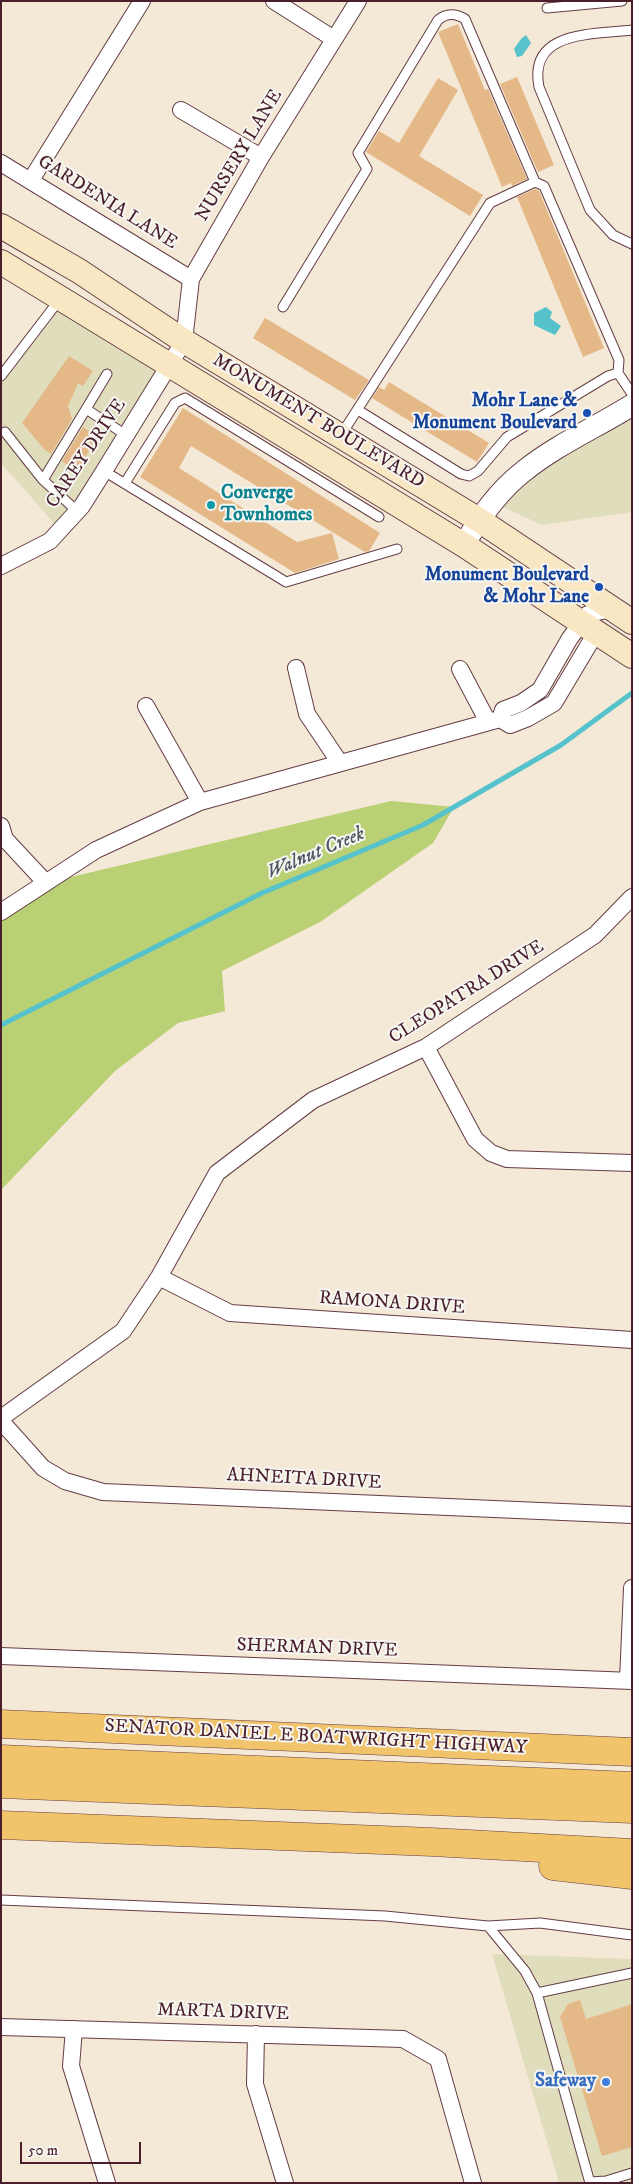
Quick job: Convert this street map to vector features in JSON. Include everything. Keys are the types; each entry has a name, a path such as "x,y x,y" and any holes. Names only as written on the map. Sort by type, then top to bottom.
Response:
{"highway":[{"name":"SENATOR DANIEL E BOATWRIGHT HIGHWAY","path":"1,1724 632,1752"},
{"path":"1,1759 632,1786"},
{"path":"1,1784 632,1809"},
{"path":"1,1825 432,1842 632,1853"},
{"path":"432,1842 512,1862 632,1874"}],"main road":[{"name":"MONUMENT BOULEVARD","path":"1,226 79,271 184,341 342,435 479,520 632,622"},
{"name":"MONUMENT BOULEVARD","path":"1,262 464,545 628,653"}],"street":[{"path":"31,180 142,1"},
{"path":"274,1 334,39"},
{"name":"NURSERY LANE","path":"184,341 191,279 261,157 358,1"},
{"path":"181,110 261,157"},
{"name":"GARDENIA LANE","path":"1,163 191,279"},
{"name":"CAREY DRIVE","path":"1,566 50,542 77,511 184,341"},
{"path":"464,545 479,520 497,496 524,470 632,405"},
{"path":"1,912 96,850 200,802 494,721 504,710 521,703 540,690 589,627 588,614 612,609"},
{"path":"296,668 307,714 340,763"},
{"path":"460,669 494,721"},
{"path":"146,706 200,802"},
{"path":"1,826 5,839 46,883"},
{"name":"CLEOPATRA DRIVE","path":"1,1419 123,1331 159,1277 217,1173 313,1100 426,1047 595,936 632,897"},
{"path":"426,1047 475,1139 491,1153 507,1159 632,1163"},
{"name":"RAMONA DRIVE","path":"159,1277 230,1313 632,1340"},
{"name":"AHNEITA DRIVE","path":"1,1419 44,1468 65,1481 103,1492 632,1515"},
{"path":"630,1681 632,1588"},
{"name":"SHERMAN DRIVE","path":"1,1656 630,1681"},
{"name":"MARTA DRIVE","path":"1,2027 403,2039 438,2059 473,2183"},
{"path":"74,2030 71,2066 107,2183"},
{"path":"256,2034 255,2084 285,2183"}],"lane":[{"path":"547,8 622,1"},
{"path":"283,307 367,169 358,153 438,20 444,16 459,15 465,19 534,182 544,186 619,360 618,373 632,394"},
{"path":"632,30 569,38 554,43 539,62 536,74 539,87 590,210 613,235 632,244"},
{"path":"342,435 490,203 534,182"},
{"path":"1,376 60,298"},
{"path":"358,410 461,474 470,476 478,472 507,437 608,376 618,373"},
{"path":"43,480 107,374"},
{"path":"125,484 175,403 185,398 379,517"},
{"path":"86,409 126,435"},
{"path":"5,432 43,480 77,511"},
{"path":"104,470 286,582 397,549"},
{"path":"1,1900 385,1916 488,1926 540,1923 618,1935 632,1935"},
{"path":"488,1926 525,1971 537,1993 590,2182 606,2181 632,2173"},
{"path":"537,1993 632,1973"}],"shaded area":[{"path":"60,298 170,364 60,530 1,463 1,376"},
{"path":"632,411 632,512 542,525 501,506 541,465"},
{"path":"492,1954 632,1959 632,2183 559,2183"}],"green space":[{"path":"391,801 454,807 433,843 320,922 222,971 225,1011 178,1023 115,1071 1,1190 1,912 46,883"}],"water":[{"path":"526,35 531,43 522,56 517,57 514,49"},
{"path":"546,307 552,312 550,318 561,326 555,335 534,325 534,313"}],"building":[{"path":"458,24 485,90 488,89 527,179 512,186 511,183 502,187 438,32"},
{"path":"517,77 554,165 538,172 500,84"},
{"path":"438,78 458,90 419,156 483,195 470,216 366,152 379,131 399,143"},
{"path":"535,189 539,191 604,348 583,357 517,197"},
{"path":"265,318 369,380 355,400 253,338"},
{"path":"69,356 93,371 83,386 78,383 68,406 72,419 51,454 44,449 22,423"},
{"path":"389,382 489,443 477,462 372,398 379,387 384,390"},
{"name":"Converge Townhomes","path":"183,408 380,533 369,551 365,552 191,446 179,468 297,542 332,533 339,559 295,573 140,477"},
{"path":"83,427 97,436 77,472 62,461"},
{"name":"Safeway","path":"580,2000 586,2019 632,2004 632,2147 602,2156 560,2017 568,2004"}],"waterway":[{"name":"Walnut Creek","path":"1,1025 262,893 423,825 561,745 632,693"}],"place":[{"name":"Mohr Lane & Monument Boulevard","path":"587,413"},
{"name":"Converge Townhomes","path":"211,505"},
{"name":"Monument Boulevard & Mohr Lane","path":"599,587"},
{"name":"Safeway","path":"606,2082"}]}
